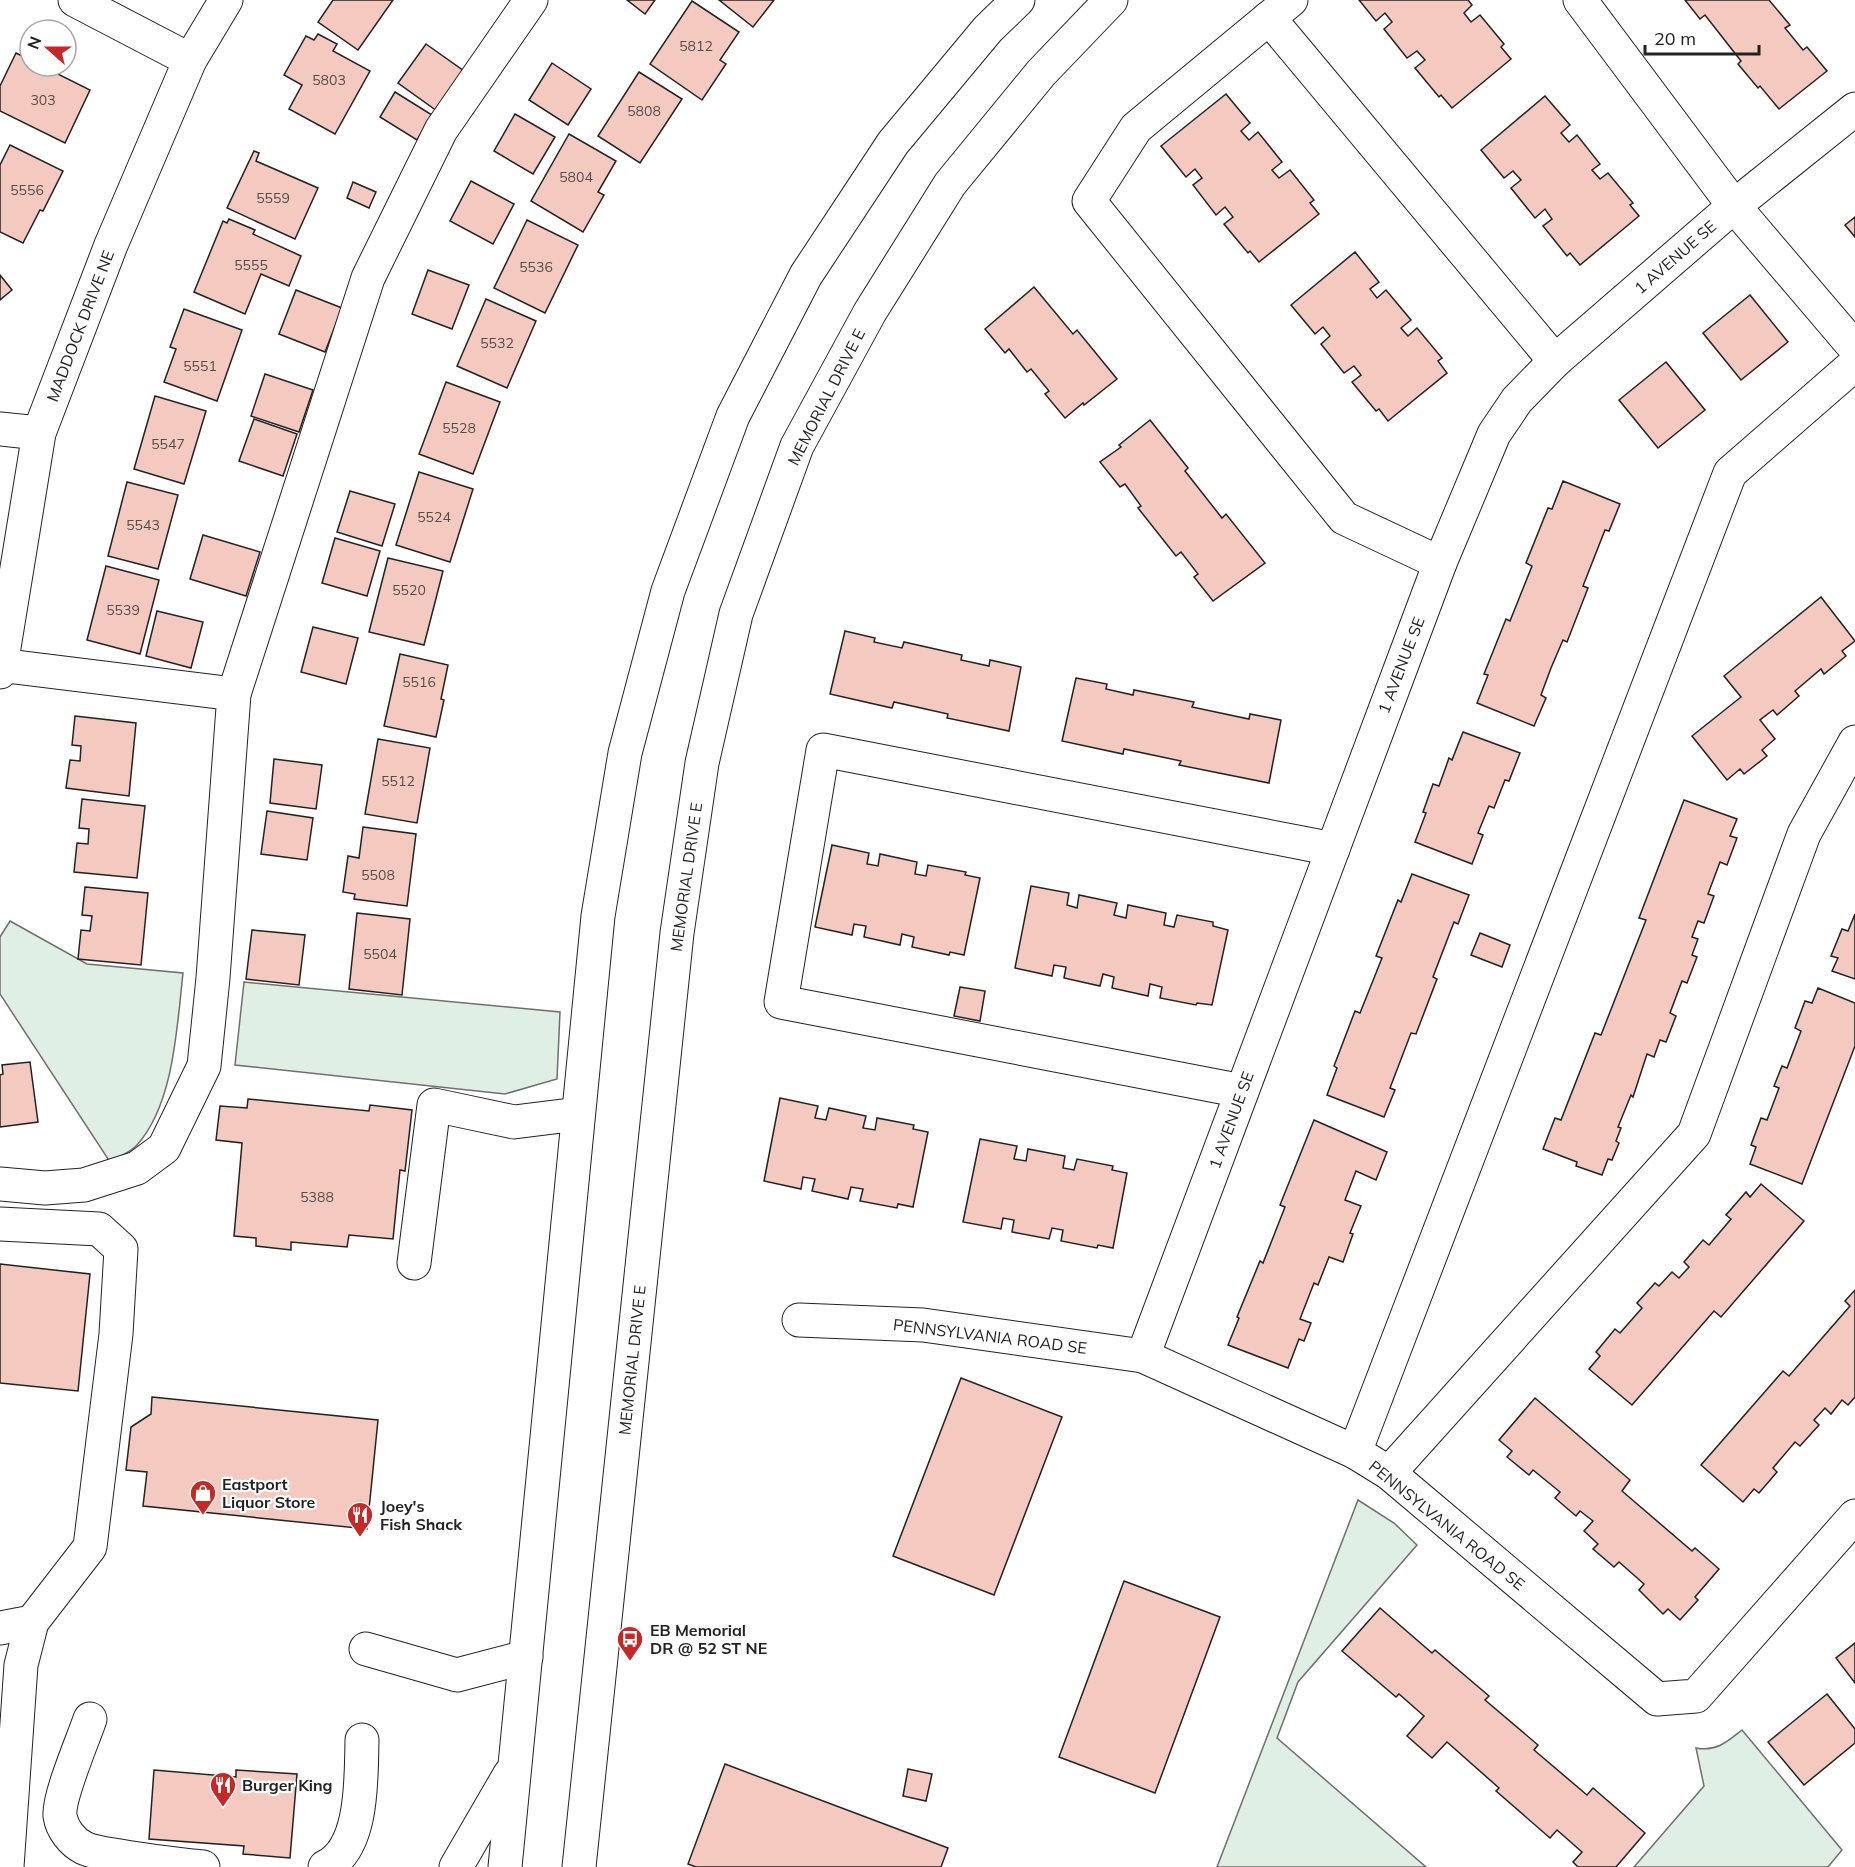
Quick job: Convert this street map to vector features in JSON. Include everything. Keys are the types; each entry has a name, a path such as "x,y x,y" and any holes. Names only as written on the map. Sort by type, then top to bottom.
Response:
{"main road":[{"path":"75,0 189,60"},
{"name":"MADDOCK DRIVE NE","path":"0,668 39,433 111,245 189,60 226,0"},
{"path":"0,1184 45,1188 84,1185 137,1168 164,1148 204,1066 213,978 234,694 368,278 441,130 531,0"},
{"path":"505,1867 598,916 625,753 668,591 733,416 806,275 893,143 988,29 1017,0"},
{"name":"MEMORIAL DRIVE E","path":"579,1867 677,933 702,763 736,614 797,446 870,312 950,184 1041,74 1111,0"},
{"path":"1580,0 1734,206 1855,348"},
{"path":"1440,563 1344,518 1089,201 1136,128 1280,9 1555,361"},
{"name":"1 AVENUE SE","path":"1143,1356 1440,563 1494,434 1517,400 1555,361 1734,206 1855,109"},
{"path":"1355,1452 1730,473 1855,364"},
{"path":"0,429 39,433"},
{"path":"0,668 234,694"},
{"path":"1389,1473 1694,1134 1804,834 1855,742"},
{"path":"1242,1091 781,1002 823,750 1333,849"},
{"path":"414,1263 434,1105 514,1122 578,1114"},
{"path":"0,1224 99,1229 122,1249 116,1334 90,1547 32,1622 21,1665 7,1867"},
{"name":"PENNSYLVANIA ROAD SE","path":"799,1320 923,1325 1143,1356 1355,1452 1389,1473 1657,1699 1696,1696 1855,1516"},
{"path":"0,1628 32,1622"},
{"path":"366,1649 457,1675 526,1657"},
{"path":"90,1719 62,1798 60,1815 63,1826 70,1837 82,1847 95,1852 146,1861 202,1867"},
{"path":"325,1867 332,1864 345,1848 355,1825 361,1792 362,1740"},
{"path":"456,1867 515,1764"}],"green space":[{"path":"10,921 87,964 183,973 172,1063 159,1108 137,1145 110,1162 0,994 0,937"},
{"path":"244,982 560,1012 557,1079 505,1094 235,1065"},
{"path":"1358,1500 1394,1523 1417,1545 1298,1682 1277,1738 1426,1867 1217,1867"},
{"path":"1742,1730 1842,1850 1828,1867 1634,1867 1704,1786 1696,1748 1710,1749 1726,1742"}],"building":[{"path":"333,0 393,0 358,50 318,22"},
{"path":"627,0 655,0 645,14"},
{"path":"719,0 774,0 753,27"},
{"path":"1359,0 1468,0 1472,5 1464,13 1471,22 1480,15 1504,44 1501,47 1511,59 1452,108 1441,95 1439,97 1415,68 1425,60 1417,51 1407,58 1384,29 1392,22 1385,13 1376,21"},
{"path":"1685,0 1769,0 1790,25 1785,28 1803,50 1807,47 1827,71 1779,109 1738,64 1741,61 1705,15 1700,19"},
{"path":"692,1 739,32 720,60 726,64 702,100 650,64"},
{"path":"318,34 337,44 333,51 370,71 335,134 289,109 302,85 284,75 306,36 314,40"},
{"path":"426,44 464,71 437,111 398,83"},
{"path":"16,53 18,54 18,78 66,78 90,90 65,143 0,111 0,86"},
{"path":"552,63 591,89 568,125 529,100"},
{"path":"639,72 682,99 640,163 598,136"},
{"path":"395,92 432,115 417,140 380,117"},
{"path":"1226,94 1250,123 1241,131 1249,140 1258,132 1282,162 1272,170 1279,178 1290,170 1314,200 1310,203 1319,214 1259,262 1250,251 1248,253 1224,224 1233,217 1225,207 1216,215 1193,185 1202,178 1195,169 1186,177 1161,146"},
{"path":"1545,96 1570,125 1561,133 1569,142 1577,135 1600,164 1592,170 1600,179 1608,173 1633,203 1630,205 1639,216 1580,265 1570,253 1567,256 1543,226 1552,219 1545,209 1535,218 1511,188 1521,180 1513,171 1504,178 1481,150"},
{"path":"515,114 555,137 533,174 494,151"},
{"path":"569,134 616,161 598,192 604,195 583,232 531,201"},
{"path":"10,145 63,171 43,211 40,210 23,243 0,232 0,165"},
{"path":"254,151 259,153 256,161 318,188 295,239 227,208"},
{"path":"471,181 514,204 493,244 450,221"},
{"path":"353,182 376,192 369,208 347,198"},
{"path":"1855,217 1855,237 1845,225"},
{"path":"229,219 255,230 253,234 301,256 289,286 261,274 245,314 194,292 223,221 227,223"},
{"path":"527,220 578,245 545,313 494,288"},
{"path":"1355,252 1379,282 1370,289 1377,298 1386,290 1411,320 1401,328 1408,336 1417,328 1442,358 1438,361 1447,373 1388,421 1379,409 1376,411 1352,382 1361,375 1354,366 1344,373 1321,344 1330,336 1323,327 1315,334 1291,305"},
{"path":"428,270 469,285 452,329 412,314"},
{"path":"0,275 12,290 0,300"},
{"path":"1034,287 1073,334 1077,330 1117,379 1065,418 1045,394 1049,391 1031,369 1027,372 1009,349 1005,353 985,329"},
{"path":"296,290 342,308 325,352 279,334"},
{"path":"1750,295 1788,342 1741,380 1703,333"},
{"path":"486,299 536,321 507,388 457,366"},
{"path":"184,309 242,330 217,401 164,382 176,349 170,347"},
{"path":"1666,362 1705,410 1658,448 1619,400"},
{"path":"265,374 313,390 299,432 251,416"},
{"path":"446,382 500,402 473,474 419,454"},
{"path":"155,396 206,411 184,484 134,469"},
{"path":"254,419 297,434 283,476 239,461"},
{"path":"1150,420 1188,468 1185,471 1222,518 1226,514 1265,563 1213,601 1194,577 1198,574 1181,552 1176,556 1138,508 1141,506 1125,484 1120,487 1100,462 1121,447 1119,445"},
{"path":"419,472 473,489 450,562 396,545"},
{"path":"1563,481 1620,504 1609,531 1605,530 1583,586 1588,588 1567,642 1563,640 1551,668 1541,695 1546,698 1534,726 1477,703 1488,675 1484,674 1506,619 1510,621 1532,566 1526,563 1548,508 1552,509"},
{"path":"127,482 178,495 158,569 108,556"},
{"path":"350,491 395,504 382,546 337,532"},
{"path":"203,535 260,552 246,596 190,579"},
{"path":"335,538 380,551 367,596 322,583"},
{"path":"388,558 443,571 424,645 369,632"},
{"path":"106,566 159,580 140,654 87,640"},
{"path":"1821,597 1855,641 1842,651 1846,656 1824,674 1821,669 1795,691 1799,696 1777,715 1773,710 1760,720 1775,739 1762,750 1767,756 1744,774 1740,769 1727,780 1692,736 1741,697 1724,676"},
{"path":"157,611 203,622 191,668 146,656"},
{"path":"313,627 358,638 346,684 301,672"},
{"path":"845,631 875,638 874,642 902,648 904,642 962,655 961,660 989,666 990,660 1021,667 1009,731 947,718 948,714 894,702 892,708 830,694"},
{"path":"400,654 448,665 441,699 444,700 436,737 384,726"},
{"path":"1076,678 1107,684 1106,689 1133,695 1134,690 1194,702 1192,707 1249,719 1250,714 1281,720 1269,783 1179,765 1181,761 1124,749 1123,754 1062,741"},
{"path":"75,716 136,723 129,796 66,788 70,760 80,761 81,746 72,745"},
{"path":"1463,732 1520,753 1509,781 1505,780 1494,808 1489,806 1478,833 1483,835 1472,864 1415,842 1426,813 1423,812 1433,784 1439,786 1449,758 1452,760"},
{"path":"378,739 430,748 417,823 365,814"},
{"path":"274,759 322,765 316,809 270,803"},
{"path":"82,799 145,806 137,878 74,872 77,843 88,844 89,829 79,828"},
{"path":"1684,800 1737,819 1730,836 1737,838 1727,865 1720,862 1708,894 1714,896 1704,923 1698,921 1692,937 1698,939 1692,955 1697,957 1687,983 1682,981 1670,1013 1676,1016 1666,1042 1660,1040 1654,1057 1647,1054 1633,1097 1631,1095 1618,1127 1621,1128 1616,1141 1619,1143 1612,1160 1608,1159 1602,1175 1576,1166 1577,1162 1543,1149 1555,1118 1561,1120 1595,1033 1601,1035 1646,920 1639,918"},
{"path":"267,811 313,818 307,860 261,854"},
{"path":"363,827 416,834 407,906 354,899 355,894 343,892 348,856 359,858"},
{"path":"832,845 869,853 867,864 878,866 880,854 917,862 915,874 926,876 928,865 966,872 965,875 980,878 964,955 950,952 949,955 912,947 914,937 902,934 900,945 864,937 866,926 854,924 852,935 815,927"},
{"path":"1412,874 1469,895 1458,924 1454,922 1433,977 1437,979 1416,1034 1411,1033 1390,1088 1395,1090 1384,1117 1327,1095 1337,1068 1334,1066 1355,1011 1360,1013 1382,958 1376,956 1398,900 1401,902"},
{"path":"1031,886 1069,893 1067,905 1077,908 1079,895 1117,903 1114,915 1126,918 1128,905 1166,913 1164,925 1174,927 1177,915 1213,922 1213,926 1228,930 1212,1005 1197,1003 1196,1005 1160,998 1162,987 1150,984 1148,996 1112,988 1114,977 1103,974 1100,986 1064,978 1066,967 1054,965 1052,976 1015,968"},
{"path":"85,887 148,893 141,965 78,959 81,930 90,931 92,916 82,915"},
{"path":"357,913 410,919 402,995 349,989"},
{"path":"1855,914 1855,979 1832,971 1838,958 1831,956 1842,929 1848,931"},
{"path":"252,930 305,935 299,985 246,979"},
{"path":"1480,933 1510,945 1502,967 1471,955"},
{"path":"960,987 985,991 980,1021 954,1016"},
{"path":"1818,988 1855,1003 1855,1046 1802,1184 1750,1164 1756,1147 1751,1145 1761,1118 1767,1120 1779,1088 1774,1086 1782,1066 1787,1068 1801,1031 1795,1028 1805,1001 1812,1003"},
{"path":"30,1062 38,1122 0,1127 2,1065"},
{"path":"780,1098 818,1106 815,1118 826,1120 829,1108 866,1116 863,1128 875,1130 877,1118 914,1125 913,1129 928,1132 913,1207 898,1204 897,1208 860,1201 863,1189 851,1187 848,1199 812,1191 815,1179 803,1177 801,1189 764,1181"},
{"path":"248,1099 369,1111 370,1105 412,1110 405,1171 400,1170 393,1239 349,1235 347,1247 291,1242 291,1250 256,1246 256,1238 234,1236 242,1143 216,1140 220,1106 247,1108"},
{"path":"1314,1120 1387,1152 1376,1180 1356,1171 1345,1200 1361,1206 1350,1233 1353,1234 1343,1262 1329,1257 1318,1285 1314,1283 1300,1319 1311,1323 1304,1341 1299,1339 1288,1368 1228,1345 1260,1261 1263,1263 1285,1207 1280,1205"},
{"path":"980,1139 1017,1146 1014,1159 1026,1161 1028,1149 1065,1156 1063,1168 1074,1170 1077,1159 1113,1166 1112,1170 1127,1173 1113,1248 1098,1245 1097,1248 1061,1241 1063,1230 1052,1228 1049,1239 1012,1232 1014,1220 1003,1218 1001,1229 963,1222"},
{"path":"1761,1184 1804,1221 1721,1317 1714,1311 1632,1405 1589,1369 1600,1356 1596,1352 1615,1329 1620,1333 1642,1308 1637,1303 1655,1283 1659,1286 1672,1272 1679,1278 1689,1267 1684,1262 1703,1240 1709,1245 1731,1219 1726,1215 1746,1192 1750,1197"},
{"path":"0,1264 90,1274 78,1391 0,1383"},
{"path":"1855,1290 1855,1397 1848,1405 1842,1400 1831,1414 1825,1408 1814,1420 1819,1425 1800,1446 1795,1442 1773,1468 1777,1472 1759,1493 1754,1489 1743,1502 1701,1465 1783,1371 1789,1376 1850,1306 1845,1301"},
{"path":"961,1378 1062,1417 994,1595 893,1556"},
{"path":"152,1397 378,1420 367,1529 143,1506 147,1472 126,1470 131,1427 151,1414"},
{"path":"1535,1398 1630,1480 1622,1491 1692,1551 1695,1548 1719,1569 1695,1597 1698,1600 1680,1620 1668,1609 1663,1614 1639,1590 1644,1584 1619,1562 1614,1567 1593,1549 1598,1544 1584,1531 1593,1521 1580,1511 1576,1516 1555,1498 1560,1492 1533,1470 1529,1475 1507,1457 1512,1451 1499,1440"},
{"path":"1124,1581 1220,1617 1155,1793 1059,1757"},
{"path":"1380,1608 1432,1653 1435,1650 1489,1696 1485,1700 1538,1745 1534,1750 1587,1795 1593,1788 1645,1833 1616,1867 1578,1867 1573,1862 1582,1852 1557,1830 1550,1838 1496,1791 1499,1788 1447,1742 1432,1758 1407,1736 1424,1716 1399,1694 1396,1697 1342,1651"},
{"path":"1855,1643 1855,1683 1836,1658"},
{"path":"1827,1694 1855,1729 1855,1743 1804,1785 1768,1742"},
{"path":"725,1764 948,1848 941,1867 696,1867 688,1864"},
{"path":"908,1769 932,1774 926,1801 903,1796"},
{"name":"Burger King","path":"154,1770 236,1777 236,1770 297,1774 290,1858 243,1854 244,1846 149,1839"}],"place":[{"name":"Eastport Liquor Store","path":"203,1516"},
{"name":"Joey's Fish Shack","path":"360,1538"},
{"name":"EB Memorial DR @ 52 ST NE","path":"630,1662"},
{"name":"Burger King","path":"223,1808"}]}
